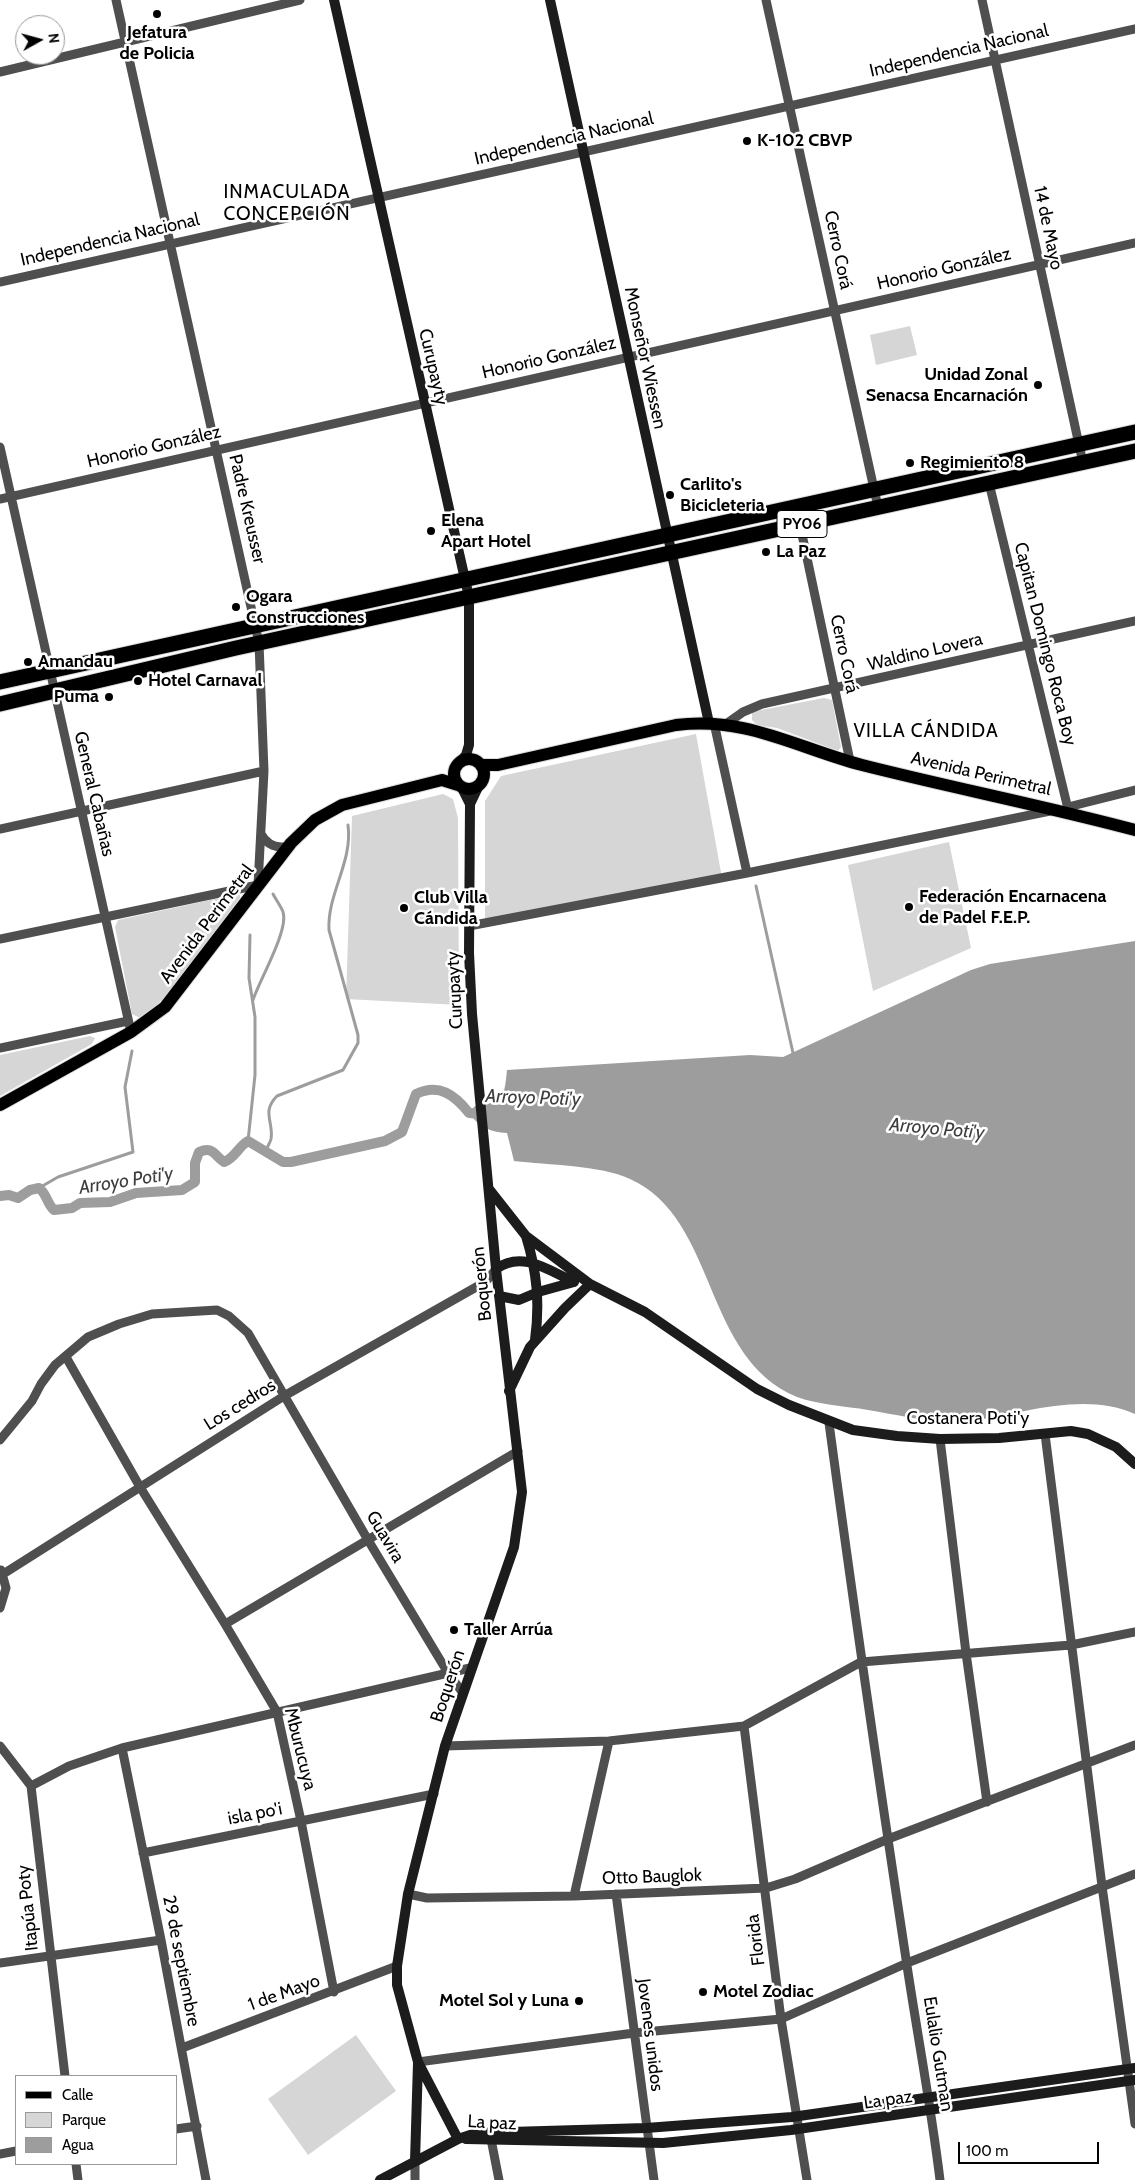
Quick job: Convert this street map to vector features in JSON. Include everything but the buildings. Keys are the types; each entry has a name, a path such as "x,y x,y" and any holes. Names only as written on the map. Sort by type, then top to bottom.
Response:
{"highway":[{"name":"PY06","path":"0,682 1135,432"},
{"name":"PY06","path":"0,704 259,643 1135,451"}],"main road":[{"name":"Avenida Perimetral","path":"442,780 471,789 481,772 498,765 676,725 716,723 777,736 850,761 1064,810 1135,830"},
{"name":"Avenida Perimetral","path":"0,1105 129,1026 158,1012 175,996 289,846 316,820 342,805 442,780 457,765 469,759 481,772"},
{"path":"457,765 454,776 460,786"}],"street":[{"name":"Padre Kreusser","path":"116,0 259,643 264,771 258,885"},
{"path":"0,72 300,0"},
{"name":"Curupayty","path":"334,0 463,579 469,597 470,745 481,772 470,804 470,978 484,1145"},
{"name":"Monseñor Wiessen","path":"550,0 668,536 716,723"},
{"name":"Cerro Corá","path":"766,0 878,508"},
{"name":"14 de Mayo","path":"982,0 1083,462"},
{"name":"Independencia Nacional","path":"0,282 1135,29"},
{"name":"Honorio González","path":"0,498 1135,243"},
{"name":"General Cabañas","path":"0,447 129,1026"},
{"name":"Capitan Domingo Roca Boy","path":"989,483 1029,645 1064,810"},
{"name":"Cerro Corá","path":"800,525 850,761"},
{"name":"Waldino Lovera","path":"716,723 762,704 1135,621"},
{"path":"716,723 747,873"},
{"path":"457,765 466,755 470,745"},
{"path":"0,829 264,771"},
{"name":"Curupayty","path":"460,786 470,804"},
{"path":"469,926 747,873 932,834 1064,810 1135,790"},
{"path":"261,834 271,845 289,846"},
{"path":"0,939 104,915 258,885"},
{"path":"0,1048 129,1026"},
{"name":"Boquerón","path":"458,2139 418,2062 397,1985 397,1966 408,1894 445,1746 470,1668 514,1547 522,1492 509,1391 484,1145"},
{"path":"489,1189 526,1236 535,1264 538,1292 535,1340"},
{"name":"Costanera Poti'y","path":"526,1236 590,1284 609,1292 651,1316 757,1389 829,1422 853,1430 940,1439 1071,1431 1088,1434 1116,1447 1135,1464"},
{"path":"496,1269 504,1263 515,1260 535,1264 574,1282 590,1284"},
{"name":"Los cedros","path":"1,1573 284,1396 478,1286 488,1279 496,1269"},
{"path":"499,1296 519,1300 538,1292 574,1282"},
{"path":"509,1391 535,1340 590,1284"},
{"name":"Guavira","path":"0,1440 32,1401 41,1384 55,1365 88,1337 119,1324 152,1314 217,1310 229,1316 248,1333 368,1540 448,1673 463,1693"},
{"name":"Mburucuya","path":"66,1357 140,1487 277,1712 301,1821 334,1992"},
{"name":"Eulalio Gutman","path":"829,1422 861,1662 907,1963 930,2097 940,2180"},
{"path":"1045,1434 1102,1886 1131,2068 1135,2124"},
{"path":"940,1439 966,1653 987,1802"},
{"path":"225,1624 518,1451"},
{"path":"0,1608 6,1588 1,1573"},
{"path":"445,1746 609,1741 744,1726 861,1662 1071,1645 1135,1632"},
{"path":"0,1746 31,1786 69,1766 122,1748 470,1668"},
{"name":"Florida","path":"744,1726 766,1888 781,2019 807,2180"},
{"path":"574,1896 609,1741"},
{"name":"Otto Bauglok","path":"408,1894 427,1898 574,1896 766,1888 795,1879 888,1839 1135,1745"},
{"name":"29 de septiembre","path":"122,1748 161,1940 206,2180"},
{"name":"Itapúa Poty","path":"31,1786 65,2075"},
{"name":"isla po'i","path":"143,1853 434,1794"},
{"path":"415,2180 418,2062 634,2033 781,2019 907,1963 1135,1874"},
{"name":"Jovenes unidos","path":"616,1894 654,2180"},
{"path":"0,1963 161,1940"},
{"name":"1 de Mayo","path":"182,2048 334,1992 397,1966"},
{"name":"La paz","path":"380,2180 458,2139 646,2128 797,2116 1131,2068"},
{"name":"La paz","path":"490,2136 663,2143 799,2129 1132,2081"},
{"path":"178,2129 197,2126"},
{"path":"490,2136 499,2180"},
{"path":"0,2154 15,2151"},
{"path":"76,2165 78,2180"}],"green space":[{"path":"910,326 917,355 876,365 870,335"},
{"path":"824,698 832,700 841,747 838,751 777,728 757,725 752,720 752,713 756,711"},
{"path":"696,734 722,878 485,921 485,801 501,776"},
{"name":"Club Villa Cándida","path":"443,794 453,799 458,818 459,1005 346,999 352,816"},
{"name":"Federación Encarnacena de Padel F.E.P.","path":"949,842 971,948 873,991 848,865"},
{"path":"238,894 240,898 182,978 155,1006 140,1018 132,1014 115,927 118,920"},
{"path":"90,1036 95,1038 92,1044 0,1096 0,1055"},
{"path":"356,2035 396,2091 308,2155 268,2099"}],"water":[{"path":"1135,941 1135,1414 1115,1407 1095,1404 1074,1404 969,1421 944,1422 823,1404 797,1397 766,1378 743,1352 726,1321 680,1224 659,1198 630,1179 618,1174 574,1166 514,1161 507,1133 485,1128 469,1113 475,1106 492,1103 501,1097 505,1087 507,1070 750,1055 783,1057 971,970 990,964"}],"waterway":[{"path":"266,1151 271,1139 269,1112 272,1102 277,1096 343,1070 358,1043 358,1035 329,930 329,917 347,852 349,839 348,825"},
{"path":"756,886 793,1053"},
{"path":"253,1000 273,955 284,920 283,912 273,894"},
{"path":"248,1141 255,1075 255,1017 249,978 250,935"},
{"path":"39,1188 58,1177 133,1152 125,1087 132,1051"},
{"name":"Arroyo Poti'y","path":"0,1196 9,1195 18,1198 30,1190 39,1188 54,1210 72,1208 80,1203 110,1202 136,1193 182,1190 195,1182 195,1163 199,1152 204,1150 213,1152 224,1162 231,1158 248,1141 283,1162 291,1162 385,1141 402,1132 416,1094 424,1091 439,1090 452,1096 469,1113 481,1114"}],"place":[{"name":"Jefatura de Policia","path":"157,14"},
{"name":"K-102 CBVP","path":"747,141"},
{"name":"Unidad Zonal Senacsa Encarnación","path":"1038,385"},
{"name":"Regimiento 8","path":"910,463"},
{"name":"Carlito's Bicicleteria","path":"670,495"},
{"name":"Elena Apart Hotel","path":"431,531"},
{"name":"La Paz","path":"766,552"},
{"name":"Ogara Construcciones","path":"236,607"},
{"name":"Amandau","path":"28,662"},
{"name":"Hotel Carnaval","path":"138,681"},
{"name":"Puma","path":"109,697"},
{"name":"Federación Encarnacena de Padel F.E.P.","path":"909,907"},
{"name":"Club Villa Cándida","path":"404,908"},
{"name":"Taller Arrúa","path":"454,1630"},
{"name":"Motel Zodiac","path":"703,1992"},
{"name":"Motel Sol y Luna","path":"579,2001"}],"district":[{"name":"INMACULADA CONCEPCIÓN","path":"287,203"},
{"name":"VILLA CÁNDIDA","path":"926,731"}]}
